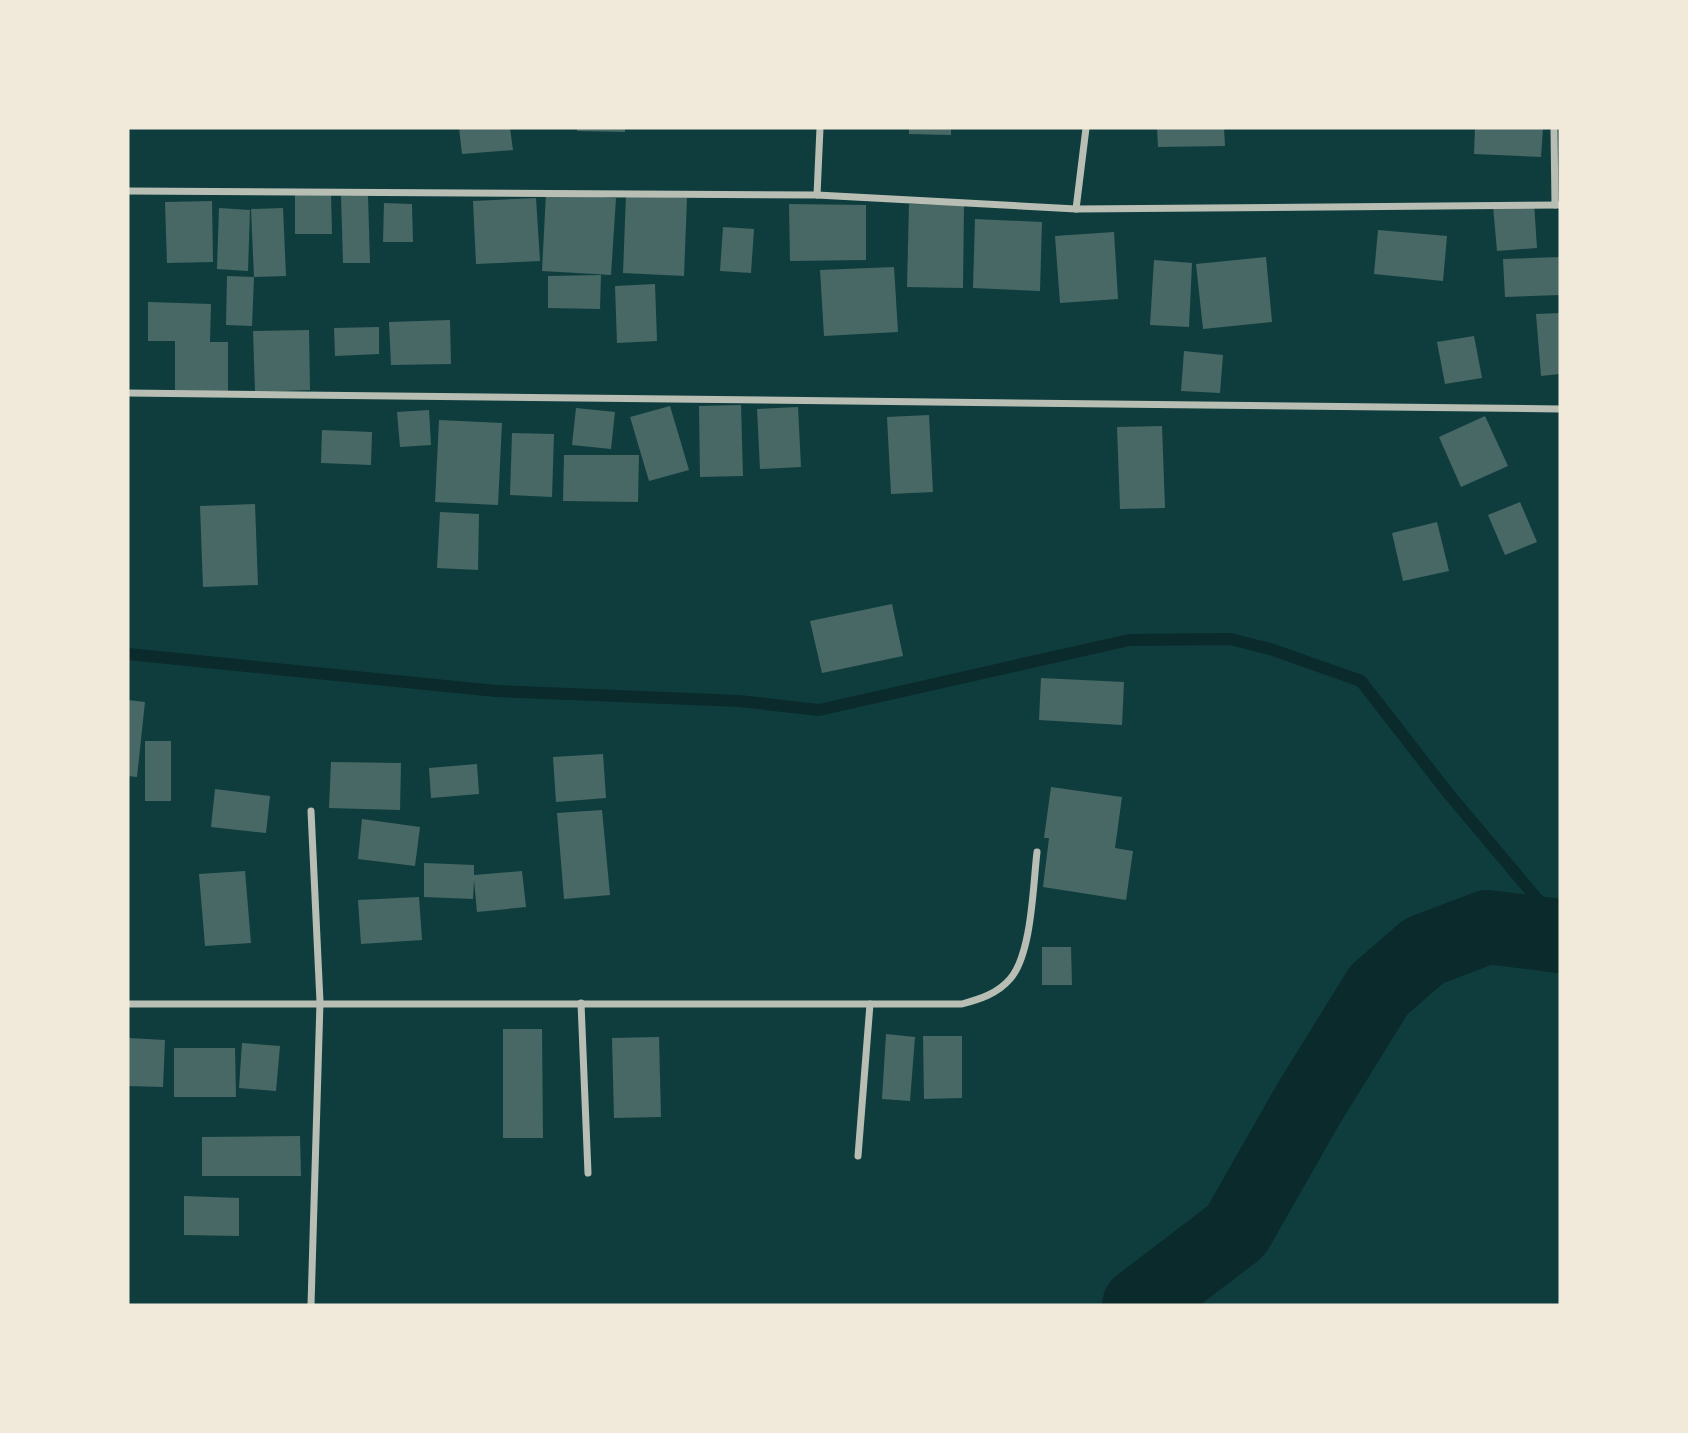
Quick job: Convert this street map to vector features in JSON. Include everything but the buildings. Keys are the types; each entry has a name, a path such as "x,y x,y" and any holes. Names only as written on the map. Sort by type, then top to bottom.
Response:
{"street":[{"path":"817,195 821,128"},
{"path":"1076,209 1086,128"},
{"path":"128,191 817,195 1076,209 1558,205 1554,128"},
{"path":"128,393 1560,409"},
{"path":"311,811 320,1002 311,1305"},
{"path":"128,1004 962,1004 988,996 1011,978 1025,945 1037,852"},
{"path":"582,1003 588,1173"},
{"path":"858,1156 870,1004"}],"waterway":[{"path":"128,654 496,691 739,701 819,710 1129,640 1230,639 1270,649 1361,681 1448,793 1560,926"},
{"path":"1139,1305 1236,1231 1309,1103 1379,990 1424,951 1487,927 1560,936"}]}
